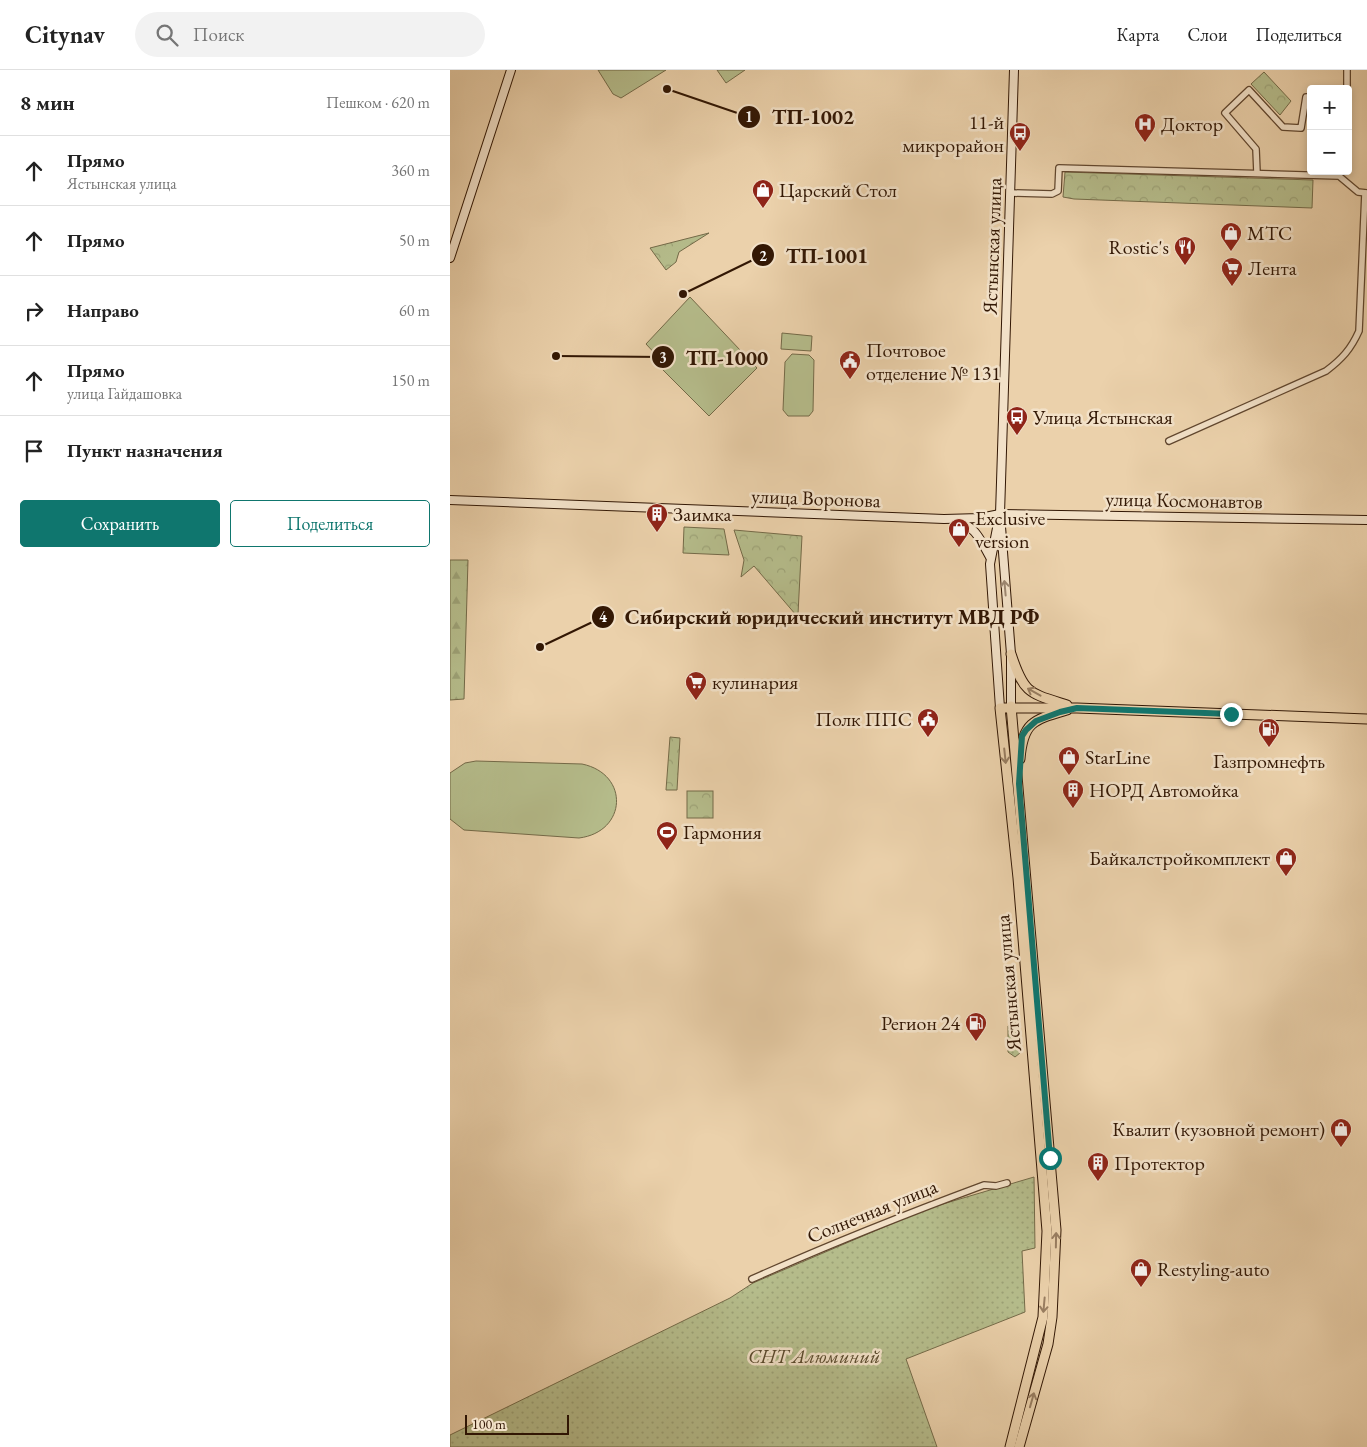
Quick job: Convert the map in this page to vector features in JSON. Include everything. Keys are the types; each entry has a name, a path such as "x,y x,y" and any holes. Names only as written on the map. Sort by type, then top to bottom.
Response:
{"main road":[{"path":"450,258 511,70"},
{"name":"Ястынская улица","path":"1014,70 1000,514 1011,654 1011,706 1056,1230 1055,1282 1049,1335 1019,1447"},
{"name":"улица Воронова","path":"450,500 944,519 980,518 1000,514"},
{"name":"Ястынская улица","path":"1000,514 990,557 992,616 1018,878 1047,1231 1047,1276 1043,1317 1010,1447"},
{"name":"улица Космонавтов","path":"1000,514 1367,520"},
{"path":"944,519 961,522 972,528 990,557"},
{"path":"1011,654 1018,674 1028,691 1077,708"},
{"path":"1000,708 1011,706 1367,719"},
{"path":"1019,784 1022,736 1029,725 1077,708"}],"street":[{"path":"1347,70 1347,85"},
{"path":"1257,173 1256,149 1225,114 1249,90 1283,127 1301,128 1307,97"},
{"path":"1011,192 1052,194 1058,191 1059,168 1339,176 1358,192 1366,193 1359,331 1343,359 1326,371 1169,441"},
{"name":"Солнечная улица","path":"752,1279 821,1248 908,1213 984,1185 996,1186 1007,1182"}],"green space":[{"path":"598,70 666,70 621,98 613,94"},
{"path":"717,70 745,70 726,83"},
{"path":"1264,72 1291,101 1280,115 1251,84"},
{"path":"1065,172 1313,180 1312,208 1074,199 1063,197"},
{"path":"709,233 679,252 676,262 666,270 650,248"},
{"path":"690,297 757,368 709,416 656,363 660,359 646,344"},
{"path":"782,333 812,336 811,351 781,349"},
{"path":"792,354 809,355 814,360 813,411 809,416 788,416 783,410 785,362"},
{"path":"684,527 724,529 729,555 683,553"},
{"path":"734,530 802,536 798,614 796,615 754,566 741,577 744,560"},
{"path":"450,560 468,560 464,699 450,700"},
{"path":"670,737 680,738 677,790 666,790"},
{"path":"476,761 582,764 598,770 609,779 615,790 614,815 595,834 579,838 464,830 450,819 450,773 465,763"},
{"path":"687,791 713,791 713,818 687,818"},
{"path":"1013,1021 1018,1025 1020,1053 1015,1057 1008,1052 1008,1026"},
{"name":"СНТ Алюминий","path":"1034,1177 1035,1248 1022,1251 1025,1312 906,1359 937,1447 450,1447 450,1435 730,1298 753,1283 926,1209"}],"place":[{"name":"ТП-1002","path":"667,89"},
{"name":"Доктор","path":"1145,143"},
{"name":"11-й микрорайон","path":"1020,152"},
{"name":"Царский Стол","path":"763,209"},
{"name":"МТС","path":"1231,252"},
{"name":"Rostic's","path":"1185,266"},
{"name":"Лента","path":"1232,287"},
{"name":"ТП-1001","path":"683,294"},
{"name":"ТП-1000","path":"556,356"},
{"name":"Почтовое отделение № 131","path":"850,380"},
{"name":"Улица Ястынская","path":"1017,436"},
{"name":"Заимка","path":"657,533"},
{"name":"Exclusive version","path":"959,548"},
{"name":"Сибирский юридический институт МВД РФ","path":"540,647"},
{"name":"кулинария","path":"696,701"},
{"name":"Полк ППС","path":"928,738"},
{"name":"Газпромнефть","path":"1269,748"},
{"name":"StarLine","path":"1069,776"},
{"name":"НОРД Автомойка","path":"1073,809"},
{"name":"Гармония","path":"667,851"},
{"name":"Байкалстройкомплект","path":"1286,877"},
{"name":"Регион 24","path":"976,1042"},
{"name":"Квалит (кузовной ремонт)","path":"1341,1148"},
{"name":"Протектор","path":"1098,1182"},
{"name":"Restyling-auto","path":"1141,1288"}],"route":[{"path":"1050,1158 1019,784 1022,736 1029,725 1036,721 1077,708 1231,714"}]}
